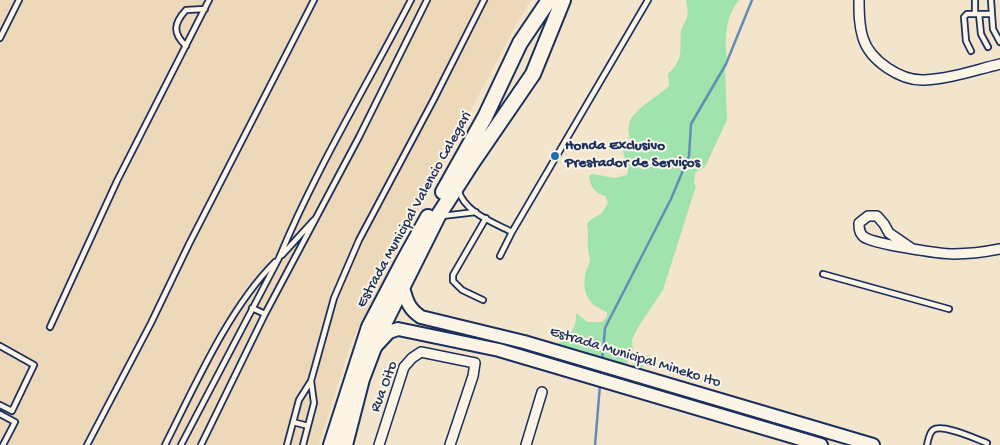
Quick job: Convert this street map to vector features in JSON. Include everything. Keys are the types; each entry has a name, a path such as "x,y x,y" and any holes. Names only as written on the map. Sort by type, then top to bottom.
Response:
{"main road":[{"name":"Estrada Municipal Valencio Calegari","path":"331,445 370,327 402,264 485,117 510,62 548,0"},
{"name":"Estrada Municipal Valencio Calegari","path":"345,445 362,379 373,350 438,216 533,74 563,0"},
{"path":"510,62 521,52 532,52 536,59 533,74"}],"street":[{"path":"859,0 858,14 864,40 878,61 898,74 922,80 951,76 1000,64"},
{"path":"911,248 889,233 877,216 868,216 859,223 860,232 864,237 884,244 911,248 952,254 973,254 1000,249"},
{"name":"Estrada Municipal Mineko Ito","path":"403,288 408,307 421,317 524,342 873,445"},
{"name":"Estrada Municipal Mineko Ito","path":"373,350 390,332 398,329 499,350 821,445"},
{"name":"Rua Oito","path":"379,445 404,367 421,352 475,363 450,445"},
{"path":"526,445 542,392"},
{"path":"830,445 828,440 830,437 840,435"}],"lane":[{"path":"0,38 19,0"},
{"path":"50,327 118,181 209,0"},
{"path":"87,445 151,323 189,244 314,0"},
{"path":"181,445 279,258 292,226 411,0"},
{"path":"201,445 265,314 318,216 427,0"},
{"path":"287,445 299,400 311,381 334,298 360,240 484,0"},
{"path":"500,256 512,232 648,0"},
{"path":"975,0 981,34 988,47"},
{"path":"991,0 993,29 1000,42"},
{"path":"186,46 178,39 176,32 179,20 186,10 205,8"},
{"path":"971,51 966,41 964,17 968,14 991,14"},
{"path":"457,185 460,197 469,208 512,232"},
{"path":"438,216 476,212"},
{"path":"166,445 198,379 232,317 245,298 279,258 318,216"},
{"path":"483,300 462,290 453,281 453,275 486,218"},
{"path":"823,274 949,309"},
{"path":"252,308 265,314"},
{"path":"0,346 34,364 12,411 0,405"},
{"path":"302,445 314,403 311,381"},
{"path":"0,414 15,422 3,445"},
{"path":"293,422 308,426"},
{"path":"927,445 933,429 939,428 987,442"}],"shaded area":[{"path":"0,0 531,0 411,223 350,345 319,445 0,445"}],"green space":[{"path":"686,0 739,0 732,10 726,36 727,120 705,167 695,173 694,184 696,186 663,290 637,329 632,340 633,350 626,366 630,367 643,357 649,355 651,357 631,379 549,349 572,331 575,326 576,313 588,322 602,322 607,317 607,312 596,306 588,298 584,282 590,260 587,224 602,213 608,203 605,196 594,189 589,176 592,174 615,178 627,175 628,170 623,151 630,142 629,123 636,112 669,86 668,74 677,63 680,54 681,30 688,10"}],"waterway":[{"path":"602,362 605,328 671,199 689,156 691,124 726,64 752,0"},
{"path":"595,445 600,385"}],"place":[{"name":"Honda Exclusivo Prestador de Serviços","path":"555,156"}]}
